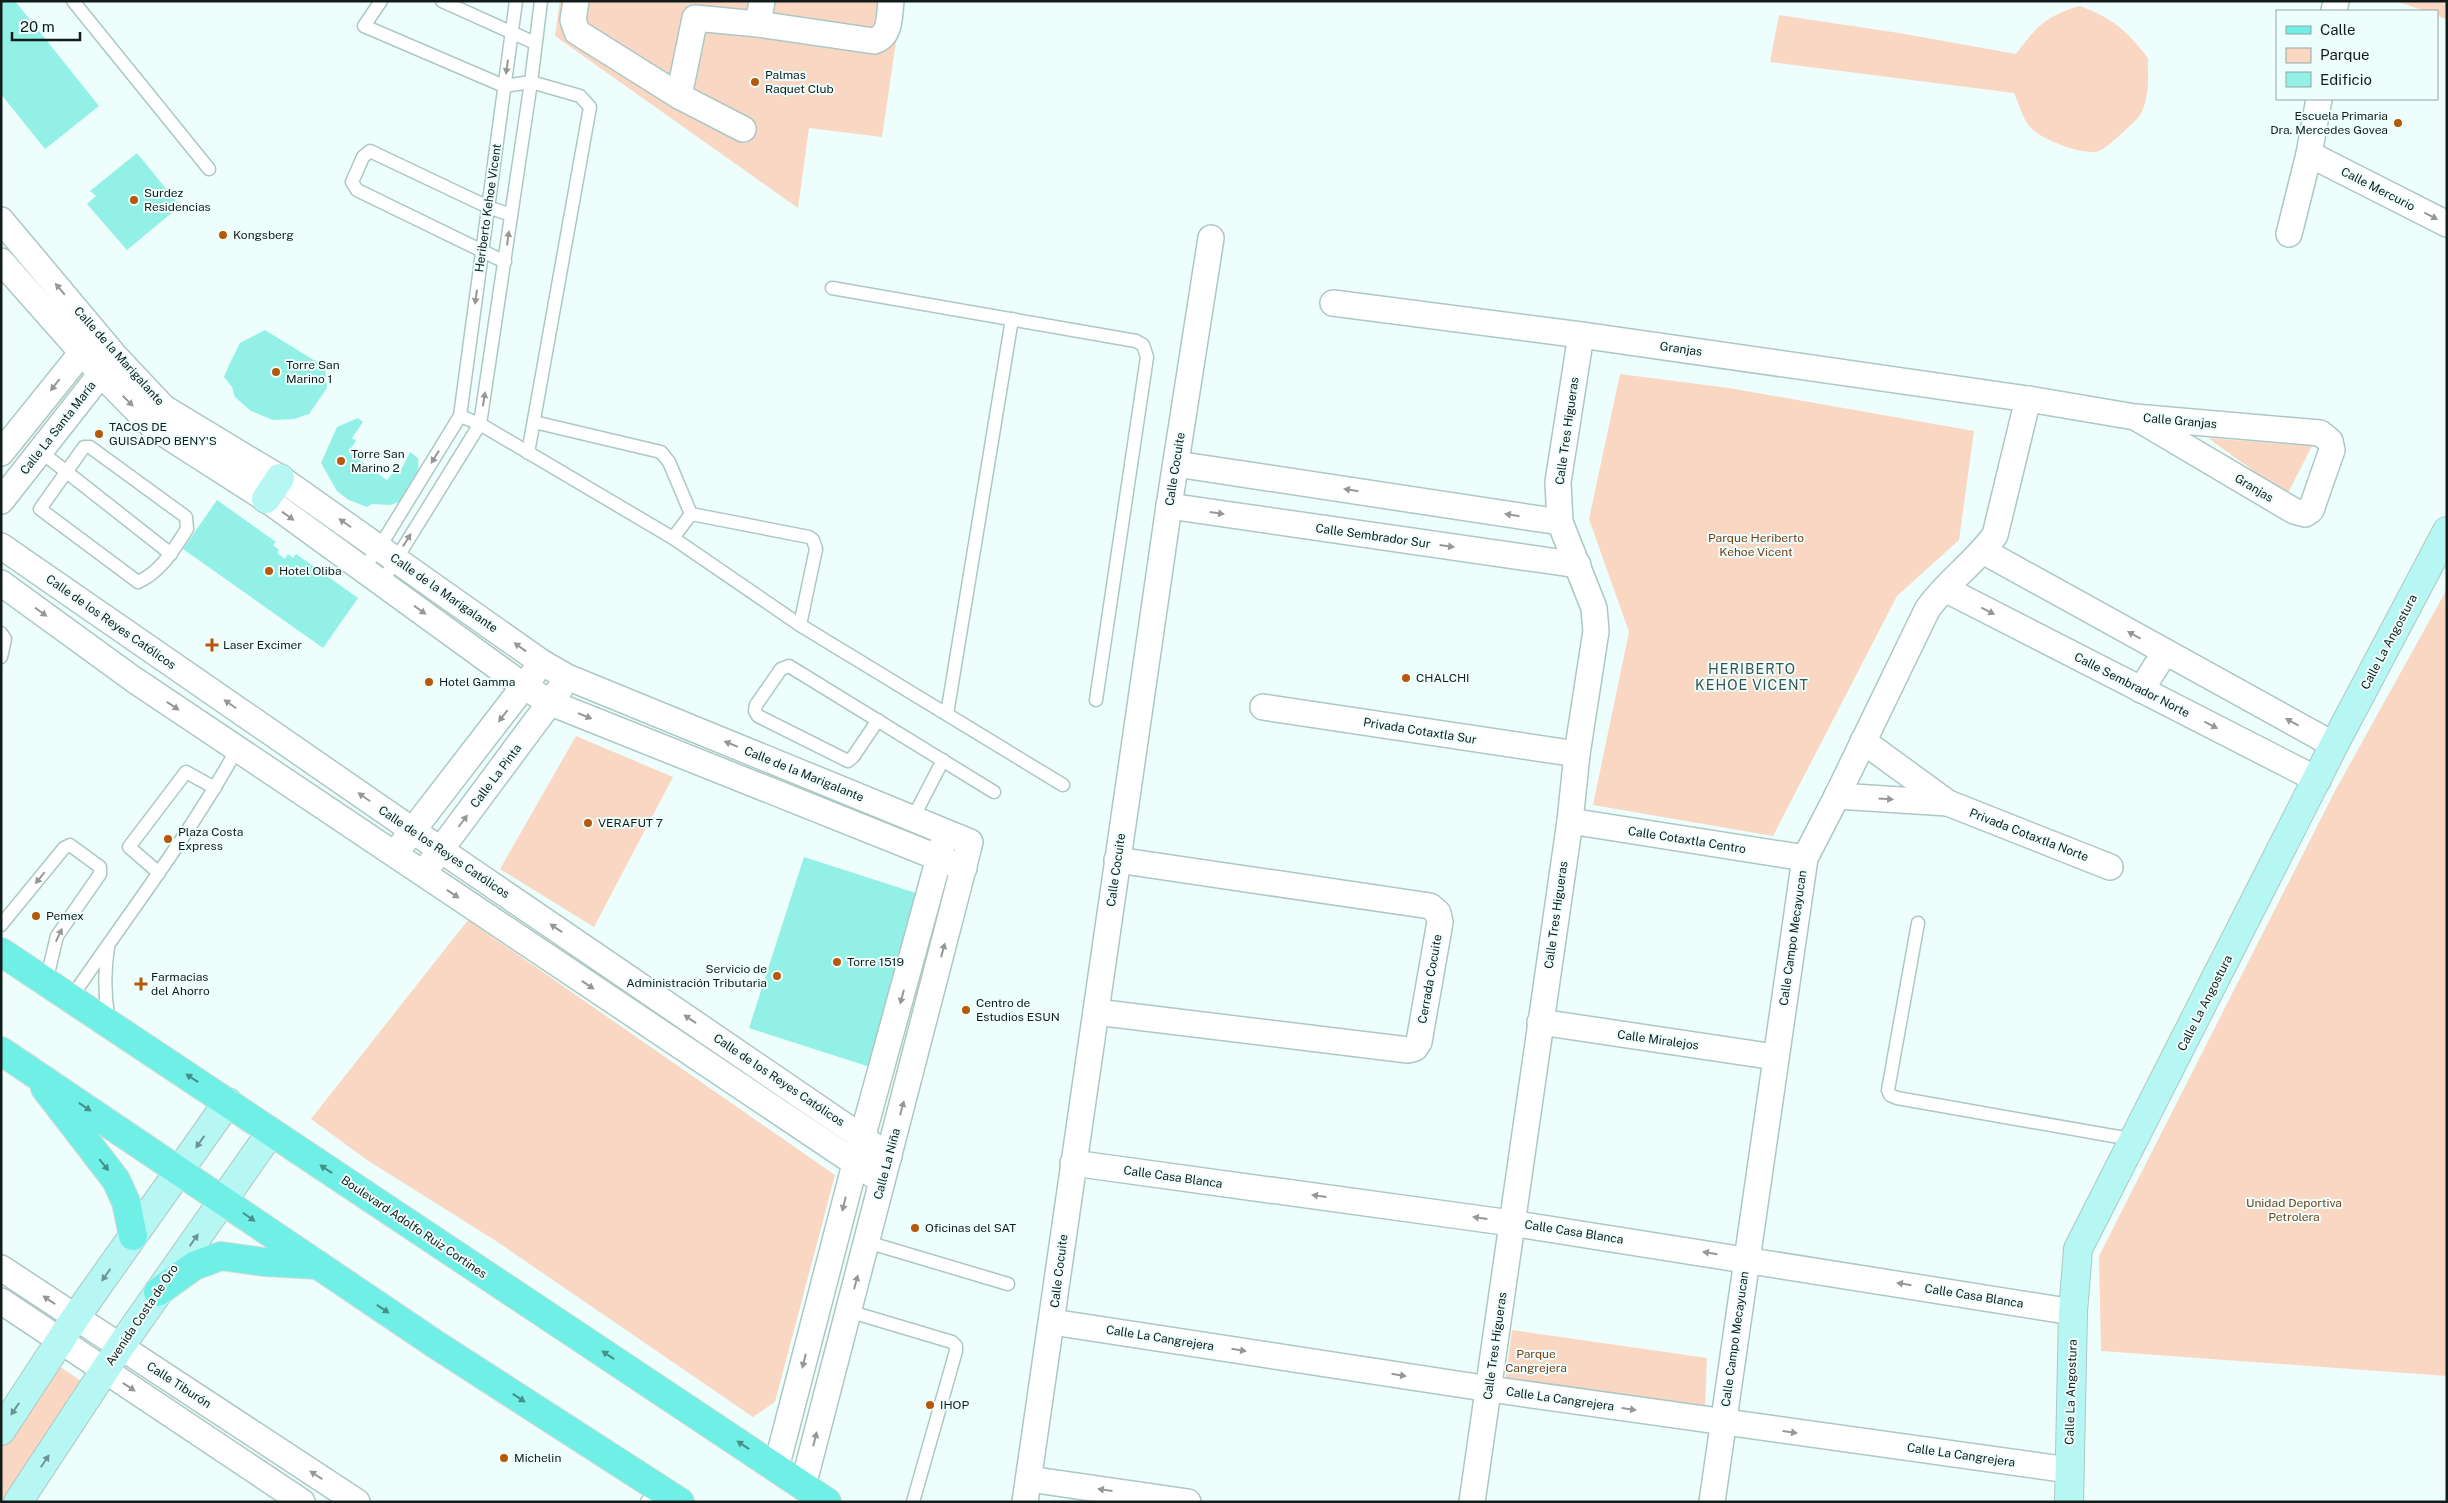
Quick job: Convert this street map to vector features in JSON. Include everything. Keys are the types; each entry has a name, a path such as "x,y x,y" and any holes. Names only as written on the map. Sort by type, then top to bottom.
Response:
{"main road":[{"name":"Boulevard Adolfo Ruiz Cortines","path":"1,952 827,1502"},
{"path":"1,1051 223,1199 652,1494 680,1502"},
{"path":"32,1071 116,1180 126,1202 133,1236"},
{"path":"158,1292 194,1266 221,1256 264,1262 318,1265"}],"street":[{"path":"576,1 573,20 578,32 680,96 743,128"},
{"path":"680,96 696,9 760,12 874,41 882,39 887,31 891,1"},
{"path":"2289,234 2310,154 2319,100"},
{"name":"Calle Mercurio","path":"2310,154 2447,224"},
{"name":"Calle de la Marigalante","path":"1,220 97,334 108,365 152,426 273,488 387,553 541,662 567,677 970,842"},
{"name":"Calle Cocuite","path":"1027,1490 1169,506 1211,238"},
{"name":"Calle de la Marigalante","path":"1,261 81,352 108,365"},
{"name":"Granjas","path":"1333,303 1581,335 2028,399"},
{"path":"1,453 97,334"},
{"name":"Calle Tres Higueras","path":"1472,1502 1490,1389 1511,1223 1570,821 1577,754 1596,619 1578,565 1560,522 1558,482 1581,335"},
{"name":"Calle La Santa María","path":"1,500 108,365"},
{"name":"Calle Granjas","path":"2028,399 2135,417 2320,433 2330,441"},
{"name":"Calle Campo Mecayucan","path":"1712,1502 1805,858 1927,610 1945,589 1983,552 1995,535 2000,522 2028,399"},
{"name":"Granjas","path":"2135,417 2294,512 2305,514 2312,510 2332,450 2330,441"},
{"path":"1176,464 1560,522"},
{"name":"Calle de la Marigalante","path":"273,488 372,576 525,687 551,703 964,868"},
{"name":"Calle Sembrador Sur","path":"1169,506 1578,565"},
{"name":"Calle La Angostura","path":"2068,1502 2074,1312 2078,1249 2136,1140 2334,745 2447,531"},
{"name":"Calle de los Reyes Católicos","path":"1,546 413,831 863,1136 889,1156"},
{"path":"1983,552 2334,745"},
{"path":"1,583 133,679 882,1181"},
{"name":"Calle Sembrador Norte","path":"1945,589 2318,780"},
{"path":"2141,690 2165,652"},
{"path":"394,854 525,687 541,662"},
{"name":"Calle La Pinta","path":"423,874 551,703 567,677"},
{"name":"Privada Cotaxtla Sur","path":"1263,707 1577,754"},
{"name":"Privada Cotaxtla Norte","path":"1863,741 1948,803 2110,867"},
{"name":"Privada Cotaxtla Norte","path":"1837,796 1948,803"},
{"name":"Calle Cotaxtla Centro","path":"1570,821 1805,858"},
{"path":"776,1468 855,1164 946,831"},
{"name":"Calle La Niña","path":"803,1486 970,842"},
{"name":"Cerrada Cocuite","path":"1096,1012 1408,1050 1415,1048 1419,1042 1440,922 1438,913 1430,906 1118,860"},
{"name":"Calle Miralejos","path":"1540,1022 1775,1057"},
{"path":"1,1431 62,1341 75,1318 228,1102"},
{"name":"Avenida Costa de Oro","path":"18,1502 120,1347 271,1132"},
{"name":"Calle Casa Blanca","path":"1073,1163 1511,1223 1746,1258 2074,1312"},
{"name":"Calle Tiburón","path":"1,1268 357,1502"},
{"path":"1,1301 302,1502"},
{"name":"Calle La Cangrejera","path":"1052,1322 1723,1423 2069,1470"},
{"path":"1027,1490 1188,1502"}],"lane":[{"path":"73,1 209,170"},
{"path":"381,1 364,26 504,86 532,82 580,96 590,107 528,453"},
{"path":"442,1 534,43"},
{"name":"Heriberto Kehoe Vicent","path":"460,416 516,1"},
{"path":"372,576 480,424 532,82 534,43 540,1"},
{"path":"505,262 357,190 352,182 363,157 370,151 488,207 511,214"},
{"path":"832,288 1136,341 1146,350 1147,357 1096,700"},
{"path":"947,714 1012,319"},
{"path":"372,576 387,553 460,416 480,424 673,538 800,625 1063,785"},
{"path":"534,422 661,452 670,462 691,514"},
{"path":"84,447 90,447 186,518 187,529 171,554 150,577 138,582 40,509 84,447"},
{"path":"40,451 171,554"},
{"path":"673,538 691,514"},
{"path":"691,514 809,537 814,540 816,549 800,625"},
{"path":"1,633 5,639 1,656"},
{"path":"878,720 853,758 848,761 758,716 755,711 756,705 781,669 790,666 878,720 943,760 994,792"},
{"path":"71,998 159,873 215,788 237,749"},
{"path":"913,818 943,760"},
{"path":"159,873 129,847 186,772 215,788"},
{"path":"1,925 64,848 70,845 100,867 100,874 57,936 46,982"},
{"path":"1918,923 1888,1090 1890,1095 1898,1098 2136,1140"},
{"path":"108,944 104,977 104,999 110,1024"},
{"path":"867,1242 1008,1284"},
{"path":"848,1312 952,1342 956,1346 913,1502"}],"green space":[{"name":"Palmas Raquet Club","path":"560,1 902,1 882,137 809,128 798,208 555,36"},
{"path":"2396,1 2447,1 2447,19 2438,16 2438,10 2422,10"},
{"path":"2079,6 2101,15 2118,26 2148,58 2147,94 2140,115 2121,134 2099,151 2084,151 2063,146 2036,133 2021,112 2014,93 1770,62 1779,15 1899,33 2016,54 2036,30 2050,18"},
{"name":"Parque Heriberto Kehoe Vicent","path":"1620,374 1729,388 1974,431 1959,540 1897,596 1773,836 1593,805 1629,632 1589,519"},
{"path":"2208,438 2312,446 2287,495"},
{"name":"Unidad Deportiva Petrolera","path":"2447,589 2447,1376 2101,1351 2099,1256 2335,791"},
{"name":"VERAFUT 7","path":"576,736 673,777 594,927 500,869"},
{"path":"468,920 835,1175 775,1402 753,1417 496,1241 367,1160 311,1119"},
{"name":"Parque Cangrejera","path":"1512,1330 1707,1358 1705,1408 1505,1383"},
{"path":"57,1365 86,1384 7,1502 1,1502 1,1449"}],"building":[{"path":"1,1 15,1 99,106 45,149 1,94"},
{"name":"Surdez Residencias","path":"137,153 180,206 127,250 87,204 96,196 90,191"},
{"name":"Torre San Marino 1","path":"265,330 325,367 327,388 309,414 294,419 273,420 251,411 235,397 232,387 224,377 240,343"},
{"name":"Torre San Marino 2","path":"358,418 363,422 352,438 356,441 348,452 387,480 396,469 400,472 410,452 418,458 419,478 402,501 390,505 372,504 367,507 349,500 337,491 321,463 337,427"},
{"path":"217,500 276,542 273,545 279,550 277,553 285,559 288,554 293,558 296,554 358,598 323,648 183,549"},
{"name":"Torre 1519","path":"804,857 925,896 870,1067 749,1028"}],"place":[{"name":"Palmas Raquet Club","path":"755,82"},
{"name":"Escuela Primaria Dra. Mercedes Govea","path":"2398,123"},
{"name":"Surdez Residencias","path":"134,200"},
{"name":"Kongsberg","path":"223,235"},
{"name":"Torre San Marino 1","path":"276,372"},
{"name":"TACOS DE GUISADPO BENY'S","path":"99,434"},
{"name":"Torre San Marino 2","path":"341,461"},
{"name":"Hotel Oliba","path":"269,571"},
{"name":"Laser Excimer","path":"212,645"},
{"name":"CHALCHI","path":"1406,678"},
{"name":"Hotel Gamma","path":"429,682"},
{"name":"VERAFUT 7","path":"588,823"},
{"name":"Plaza Costa Express","path":"168,839"},
{"name":"Pemex","path":"36,916"},
{"name":"Torre 1519","path":"837,962"},
{"name":"Servicio de Administración Tributaria","path":"777,976"},
{"name":"Farmacias del Ahorro","path":"141,984"},
{"name":"Centro de Estudios ESUN","path":"966,1010"},
{"name":"Oficinas del SAT","path":"915,1228"},
{"name":"IHOP","path":"930,1405"},
{"name":"Michelin","path":"504,1458"}],"district":[{"name":"HERIBERTO KEHOE VICENT","path":"1752,678"}]}
